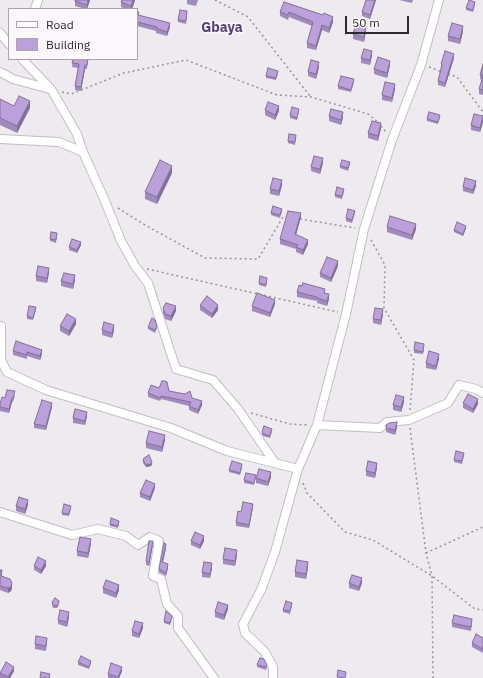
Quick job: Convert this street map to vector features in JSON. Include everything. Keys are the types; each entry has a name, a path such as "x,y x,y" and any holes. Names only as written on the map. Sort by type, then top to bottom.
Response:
{"street":[{"path":"273,678 273,667 265,652 245,632 243,624 261,590 275,552 298,469 317,425 346,314 364,229 392,140 421,65 439,0"},
{"path":"0,32 8,43"},
{"path":"23,60 51,89 77,134 83,152 122,241 135,266 148,283 176,369 213,380 238,409 276,463"},
{"path":"0,72 13,79 51,89"},
{"path":"0,139 59,142 83,152"},
{"path":"0,326 2,326 1,360 7,372 46,390 172,428 227,451 298,469"},
{"path":"317,425 380,428 387,422 409,420 448,403 459,385 476,389 483,393"},
{"path":"0,512 72,535 98,530 126,536 138,545 150,537 159,542 153,576 161,579 167,604 178,616 178,628 214,678"}],"path":[{"path":"215,0 248,17 311,97"},
{"path":"51,89 71,94 124,73 186,60 277,95 311,97 368,114 380,124 392,140"},
{"path":"421,65 457,77 483,112"},
{"path":"105,201 205,258 258,259 283,217 290,218"},
{"path":"297,219 364,229 386,265 384,308 414,360 409,420 426,553 432,576 434,678"},
{"path":"135,266 346,314"},
{"path":"238,409 290,424 317,425"},
{"path":"298,469 307,493 345,532 374,540 432,576 475,609 483,610"},
{"path":"426,553 483,527"}],"building":[{"path":"88,0 87,5 75,1"},
{"path":"122,0 133,0 131,6 121,2"},
{"path":"366,0 375,0 370,15 362,12"},
{"path":"469,0 475,2 473,10 466,8"},
{"path":"284,2 333,17 329,28 322,25 316,46 307,43 313,22 289,12 288,15 280,12"},
{"path":"180,10 187,11 186,21 178,20"},
{"path":"138,15 170,23 167,32 156,28 157,27 138,22"},
{"path":"356,23 366,26 364,37 353,34"},
{"path":"452,23 463,26 460,39 448,36"},
{"path":"364,49 372,51 370,60 361,58"},
{"path":"445,51 454,54 445,83 438,81"},
{"path":"378,57 390,61 387,73 374,69"},
{"path":"73,60 88,60 87,65 85,65 81,87 75,86 79,64 72,63"},
{"path":"311,60 319,62 316,74 308,72"},
{"path":"483,64 483,75 480,75"},
{"path":"268,68 278,71 276,78 266,76"},
{"path":"341,76 354,79 351,90 338,86"},
{"path":"483,76 483,90 479,89"},
{"path":"385,82 395,84 392,98 382,95"},
{"path":"19,96 30,101 17,126 0,118 0,99 14,106"},
{"path":"268,102 279,106 275,115 265,110"},
{"path":"292,107 299,109 297,118 290,115"},
{"path":"331,109 343,112 341,120 329,116"},
{"path":"429,112 440,115 438,122 427,119"},
{"path":"474,114 483,116 480,128 471,125"},
{"path":"372,121 381,123 378,136 368,133"},
{"path":"289,134 296,135 295,142 288,141"},
{"path":"314,156 323,158 320,169 311,167"},
{"path":"160,160 172,166 157,197 145,192"},
{"path":"342,160 350,162 348,168 340,166"},
{"path":"273,178 282,180 279,191 270,189"},
{"path":"465,178 476,181 473,190 463,187"},
{"path":"337,187 344,189 342,196 335,195"},
{"path":"273,206 282,209 280,215 271,213"},
{"path":"348,209 355,211 352,220 346,218"},
{"path":"288,211 301,213 295,234 308,240 303,250 296,247 298,245 280,239"},
{"path":"390,216 416,224 412,235 387,227"},
{"path":"457,222 466,226 463,234 454,230"},
{"path":"51,232 57,233 56,240 50,239"},
{"path":"72,239 81,242 77,250 69,247"},
{"path":"327,257 338,261 331,278 320,273"},
{"path":"38,266 49,268 47,278 36,276"},
{"path":"64,273 75,275 73,284 61,281"},
{"path":"260,276 267,278 266,285 259,283"},
{"path":"303,283 325,289 324,293 329,294 327,301 297,292 299,285 302,286"},
{"path":"257,293 275,300 270,313 252,306"},
{"path":"207,296 218,305 212,314 200,305"},
{"path":"166,303 176,306 171,316 165,314 163,308"},
{"path":"29,306 36,307 33,318 27,316"},
{"path":"375,308 383,309 381,320 373,319"},
{"path":"67,314 76,319 69,331 60,326"},
{"path":"152,318 155,320 157,326 155,330 148,327"},
{"path":"104,322 114,325 112,333 102,330"},
{"path":"16,341 42,350 40,356 27,352 27,355 13,351"},
{"path":"415,342 424,344 423,352 414,350"},
{"path":"429,351 439,354 436,366 426,363"},
{"path":"162,381 167,382 169,391 185,394 190,391 192,398 202,401 198,410 189,406 191,402 161,396 160,398 148,393 151,385 159,388"},
{"path":"7,390 15,391 9,409 0,407 2,397 5,398"},
{"path":"468,394 478,399 473,409 463,403"},
{"path":"396,395 404,397 401,407 393,405"},
{"path":"42,400 52,403 46,426 34,424"},
{"path":"75,409 87,412 85,421 73,418"},
{"path":"397,422 395,430 386,428 386,425 389,423"},
{"path":"264,426 272,429 270,436 263,434 262,432"},
{"path":"149,431 165,435 162,447 146,443"},
{"path":"456,451 464,453 462,461 454,460"},
{"path":"149,455 152,462 151,464 146,465 143,460"},
{"path":"232,461 242,464 240,473 229,470"},
{"path":"368,461 377,463 375,473 366,471"},
{"path":"259,469 271,472 268,482 256,478"},
{"path":"246,473 256,475 254,483 244,480"},
{"path":"146,480 155,484 150,497 140,493"},
{"path":"19,497 28,500 25,509 16,506"},
{"path":"243,502 253,504 249,525 236,522 238,511 241,512"},
{"path":"64,504 71,506 69,514 62,513"},
{"path":"111,518 119,521 118,526 110,524"},
{"path":"195,532 204,536 200,545 191,541"},
{"path":"80,537 91,539 88,553 77,551"},
{"path":"149,541 153,541 149,562 146,561"},
{"path":"164,543 166,544 162,562 168,564 166,573 159,569"},
{"path":"225,548 237,550 235,561 223,559"},
{"path":"38,557 46,561 41,570 34,566"},
{"path":"297,560 308,562 306,574 295,572"},
{"path":"204,562 212,563 210,574 202,572"},
{"path":"0,570 2,570 1,576 10,579 12,583 11,587 8,588 0,586"},
{"path":"352,575 362,578 359,587 349,583"},
{"path":"106,580 119,585 116,593 103,588"},
{"path":"55,598 59,601 57,606 53,605 52,602"},
{"path":"286,601 292,603 290,611 283,610"},
{"path":"218,602 228,605 224,615 215,612"},
{"path":"60,610 69,612 67,622 58,620"},
{"path":"166,611 172,616 170,623 164,621"},
{"path":"454,615 472,619 471,627 452,623"},
{"path":"135,621 143,623 139,634 132,631"},
{"path":"476,634 483,638 483,649 472,643"},
{"path":"36,636 47,638 46,646 35,644"},
{"path":"81,656 91,661 89,667 78,662"},
{"path":"260,658 264,659 267,665 266,667 257,665"},
{"path":"6,662 14,667 8,677 0,673"},
{"path":"111,663 122,667 118,677 108,674"},
{"path":"338,670 346,672 345,678 337,677"},
{"path":"41,672 50,674 49,678 40,678"}],"district":[{"name":"Gbaya","path":"222,28"}]}
